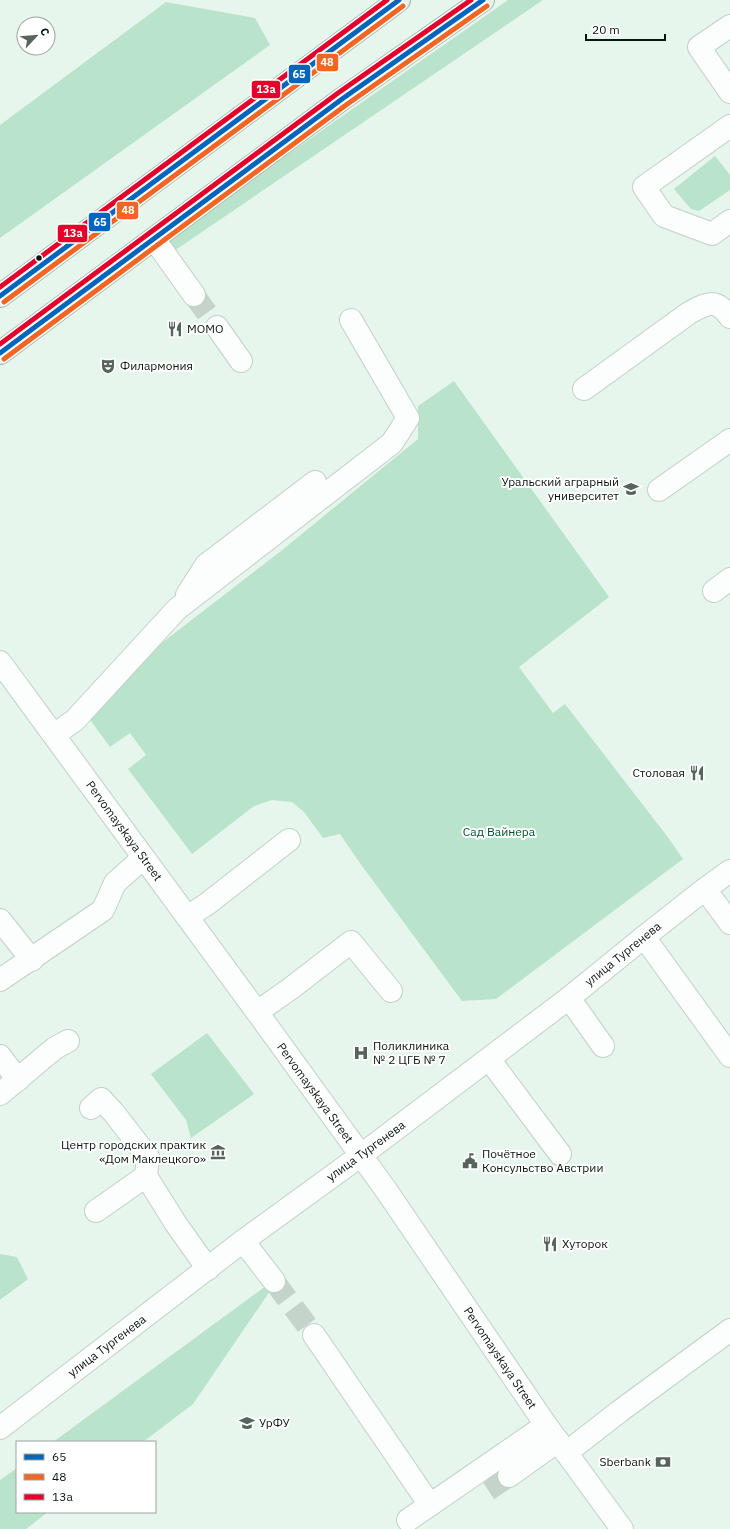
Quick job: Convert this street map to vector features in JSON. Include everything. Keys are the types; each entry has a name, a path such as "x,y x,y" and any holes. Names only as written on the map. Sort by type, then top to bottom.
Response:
{"main road":[{"path":"0,296 399,0"},
{"path":"0,353 342,99 483,0"}],"street":[{"path":"730,26 699,47 730,92"},
{"path":"730,126 644,187 664,216 712,234 730,221"},
{"path":"154,239 194,295"},
{"path":"584,389 690,313 705,304 716,304 725,310 730,317"},
{"path":"54,735 74,720 177,609 392,443 408,418 351,320"},
{"path":"217,327 241,361"},
{"path":"659,490 730,440"},
{"path":"177,609 206,565 315,482"},
{"name":"Pervomayskaya Street","path":"0,662 257,1012 390,1197 557,1440 622,1529"},
{"path":"187,917 207,904 289,840"},
{"path":"0,980 32,960 103,910 115,883 143,858"},
{"name":"улица Тургенева","path":"0,1428 243,1241 360,1156 569,998 644,937 730,871"},
{"path":"705,889 730,923"},
{"path":"0,920 32,960"},
{"path":"644,937 730,1056"},
{"path":"257,1012 290,989 351,942 391,990"},
{"path":"569,998 603,1046"},
{"path":"0,1094 55,1048 68,1041"},
{"path":"0,1056 18,1080"},
{"path":"489,1059 560,1154"},
{"path":"91,1108 101,1099 114,1113 148,1157 146,1176 176,1224 208,1269"},
{"path":"96,1211 146,1176"},
{"path":"243,1241 274,1281"},
{"path":"408,1520 430,1505 557,1440 620,1411 730,1330"},
{"path":"314,1335 430,1505"},
{"path":"509,1476 557,1440"}],"green space":[{"path":"508,0 543,0 171,253 164,241"},
{"path":"166,2 255,18 270,45 0,238 0,125"},
{"path":"715,156 730,175 730,190 699,211 691,209 674,189"},
{"name":"Сад Вайнера","path":"454,381 609,597 519,667 553,713 565,704 667,836 683,859 496,999 462,1001 340,834 323,838 304,812 292,802 272,800 254,806 192,854 128,769 146,755 130,733 110,747 88,717 145,656 281,551 418,439 418,406"},
{"path":"207,1033 254,1094 191,1138 186,1120 151,1074"},
{"path":"0,1254 17,1257 28,1279 0,1300"},
{"path":"266,1286 270,1291 193,1404 144,1441 54,1441"},
{"path":"16,1469 16,1513 47,1513 26,1529 0,1529 0,1480"}],"tunnel":[{"path":"194,295 217,327"},
{"path":"274,1281 314,1335"},
{"path":"488,1490 509,1476"}],"transit line":[{"name":"13а","path":"0,287 387,0"},
{"name":"65","path":"0,296 399,0"},
{"name":"13а","path":"0,344 338,93 471,0"},
{"name":"65","path":"0,353 342,99 483,0"},
{"name":"48","path":"4,302 403,6"},
{"name":"48","path":"4,359 346,105 487,6"}],"place":[{"name":"MOMO","path":"175,329"},
{"name":"Филармония","path":"108,366"},
{"name":"Уральский аграрный университет","path":"631,489"},
{"name":"Столовая","path":"697,773"},
{"name":"Поликлиника № 2 ЦГБ № 7","path":"361,1053"},
{"name":"Центр городских практик «Дом Маклецкого»","path":"218,1152"},
{"name":"Почётное Консульство Австрии","path":"470,1161"},
{"name":"Хуторок","path":"550,1244"},
{"name":"УрФУ","path":"247,1423"},
{"name":"Sberbank","path":"663,1462"}]}
